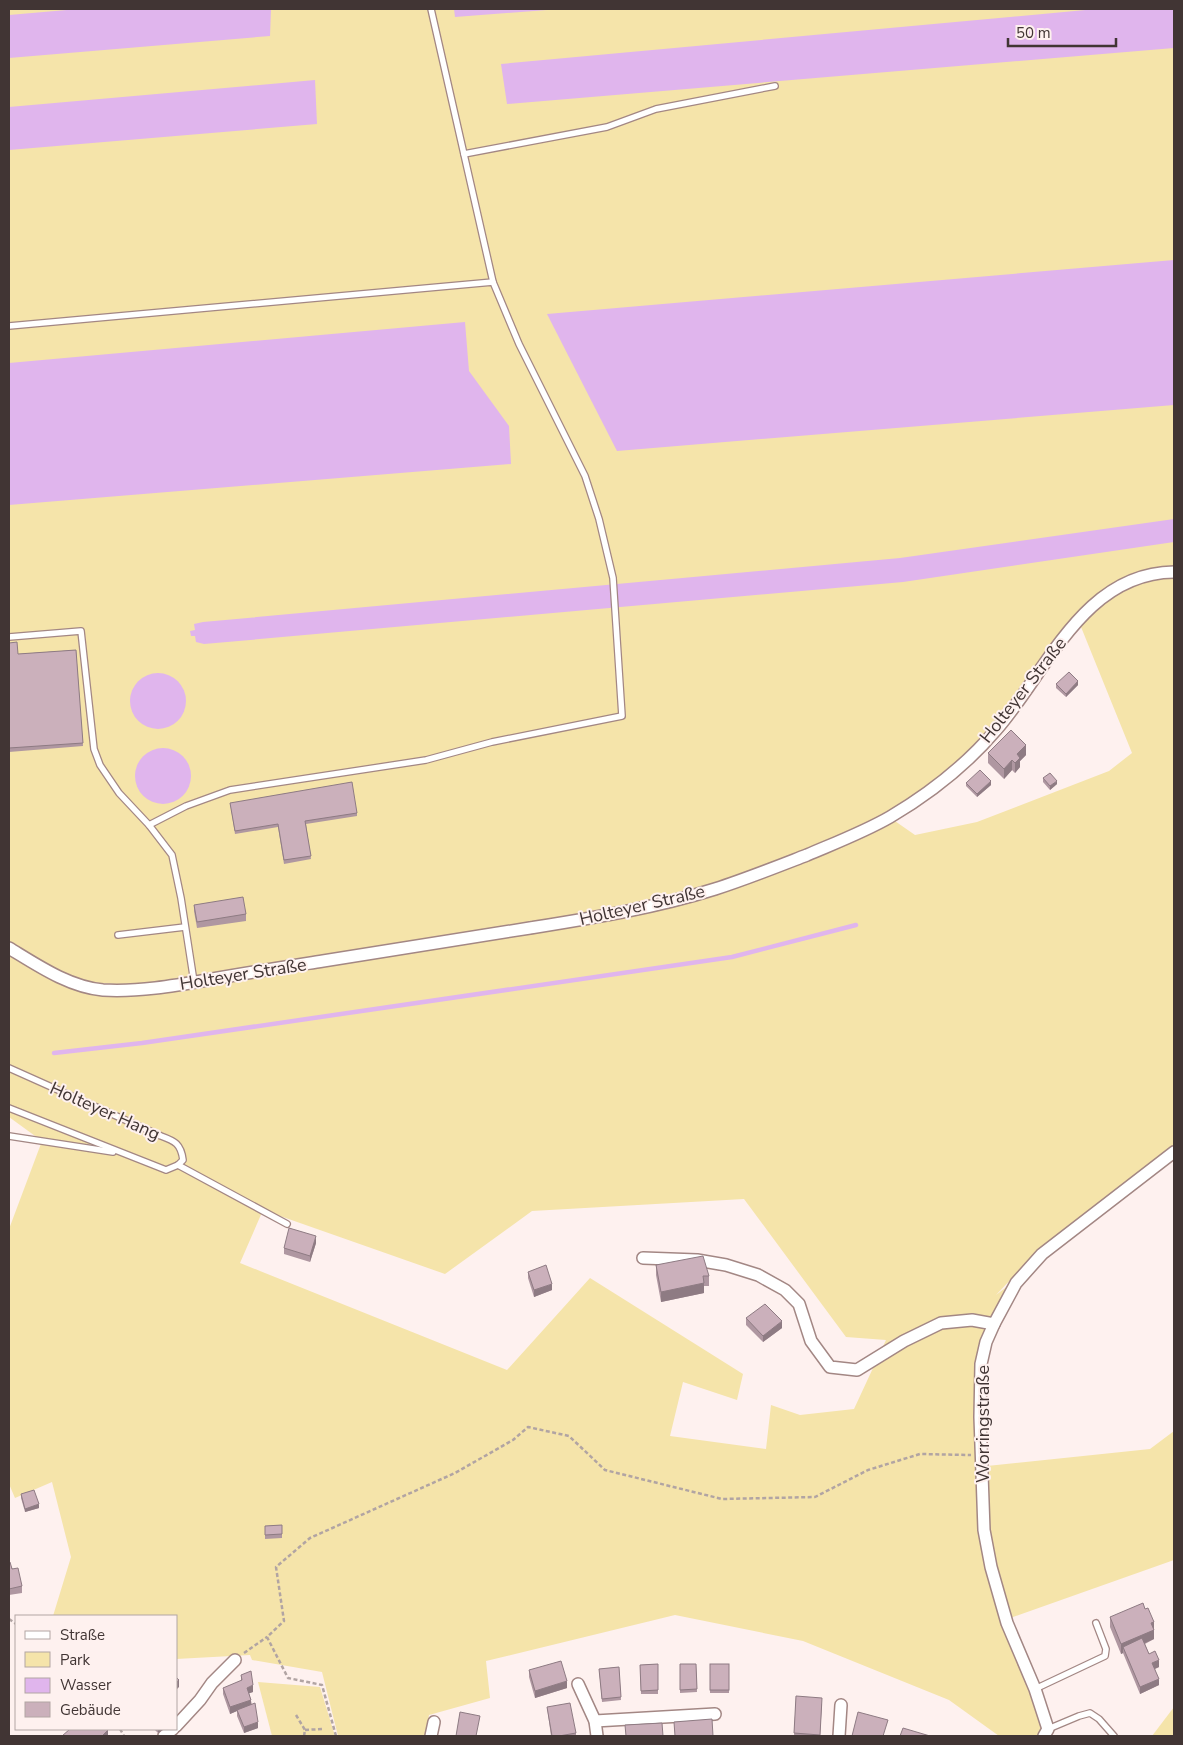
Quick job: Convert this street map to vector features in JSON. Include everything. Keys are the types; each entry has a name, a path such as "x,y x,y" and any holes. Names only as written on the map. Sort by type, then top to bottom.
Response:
{"street":[{"name":"Holteyer Straße","path":"9,948 56,975 84,986 101,990 127,990 194,982 570,921 679,899 757,875 830,845 889,817 920,797 963,763 996,730 1029,687 1060,641 1075,623 1100,600 1134,580 1163,572 1174,572"},
{"name":"Worringstraße","path":"1046,1733 1035,1689 1007,1623 991,1567 984,1530 980,1417 982,1364 986,1342 1016,1283 1042,1254 1174,1152"},
{"path":"643,1258 697,1260 726,1265 758,1275 785,1290 799,1304 811,1341 830,1367 857,1370 904,1340 941,1322 972,1320 994,1324"},
{"path":"178,1724 200,1700 212,1683 235,1660"},
{"path":"578,1684 596,1721 597,1736"},
{"path":"839,1736 841,1705"},
{"path":"596,1721 715,1714"},
{"path":"431,1736 434,1722"}],"lane":[{"path":"149,825 186,806 230,790 426,760 492,742 622,716 613,578 599,519 585,476 519,344 493,282 431,9"},
{"path":"464,154 607,127 656,109 776,86"},
{"path":"9,326 493,282"},
{"path":"9,637 82,631 94,749 100,765 119,793 149,825 172,855 194,982"},
{"path":"118,936 185,927"},
{"name":"Holteyer Hang","path":"9,1068 160,1136 173,1140 182,1150 183,1160 178,1165 166,1170 9,1108"},
{"path":"9,1136 124,1153"},
{"path":"178,1165 287,1224"},
{"path":"1035,1689 1105,1656 1107,1653 1106,1649 1096,1623"},
{"path":"1046,1733 1090,1713 1100,1719 1114,1736"}],"path":[{"path":"235,1660 267,1637 284,1621 276,1567 310,1538 455,1473 513,1440 528,1427 569,1436 605,1470 722,1499 815,1497 868,1470 920,1454 981,1455"},
{"path":"267,1637 288,1678 322,1685 336,1736"},
{"path":"296,1715 305,1730 304,1736"},
{"path":"305,1730 322,1729"}],"green space":[{"path":"9,9 1174,9 1174,570 1099,598 995,729 961,761 888,815 747,874 681,894 569,918 205,976 128,985 86,982 57,971 9,944"},
{"path":"1174,573 1174,1146 1034,1255 996,1295 1013,1282 985,1336 983,1530 1043,1716 1041,1736 999,1736 949,1700 803,1641 675,1615 486,1661 490,1698 429,1715 426,1736 338,1736 322,1672 252,1660 250,1655 178,1659 178,1615 53,1615 71,1557 52,1482 15,1498 9,1484 9,1229 42,1141 9,1117 9,951 100,993 680,903 892,819 915,835 977,822 1109,771 1132,753 1079,622 1116,590","holes":["744,1199 846,1337 886,1340 854,1409 800,1415 771,1405 766,1449 670,1436 683,1382 737,1400 743,1374 590,1278 507,1370 240,1263 263,1210 445,1274 532,1211"]},
{"path":"1174,1431 1174,1560 1010,1618 986,1531 987,1466 1150,1449"},
{"path":"258,1682 320,1687 335,1736 272,1736"},
{"path":"1174,1707 1174,1736 1152,1736"}],"water":[{"path":"78,9 271,9 270,36 9,58 9,15"},
{"path":"454,9 560,9 455,17"},
{"path":"1096,9 1174,9 1174,48 507,104 501,64"},
{"path":"315,80 317,124 9,150 9,107"},
{"path":"1174,260 1174,405 617,451 547,314"},
{"path":"465,322 469,371 509,426 511,464 9,505 9,363"},
{"path":"1174,519 1174,542 903,582 204,644 196,642 195,636 191,636 190,631 195,630 194,624 203,622 900,558"},
{"path":"158,673 169,675 178,681 184,690 186,701 184,712 178,721 169,727 158,729 147,727 138,721 132,712 130,701 132,690 138,681 147,675"},
{"path":"163,748 174,750 183,756 189,765 191,776 189,787 183,796 174,802 163,804 152,802 143,796 137,787 135,776 137,765 143,756 152,750"}],"building":[{"path":"17,642 18,654 76,650 83,743 9,748 9,643"},
{"path":"1069,672 1078,681 1066,694 1056,684"},
{"path":"1011,730 1026,745 1017,754 1020,758 1015,763 1012,760 1004,769 988,753"},
{"path":"980,770 991,781 977,794 966,783"},
{"path":"1050,773 1057,781 1050,786 1043,778"},
{"path":"352,782 357,813 305,821 311,856 284,860 278,824 235,831 230,803"},
{"path":"243,897 246,914 197,922 194,905"},
{"path":"289,1228 316,1236 310,1256 284,1248"},
{"path":"703,1256 709,1276 703,1276 704,1283 661,1292 656,1265"},
{"path":"546,1265 552,1284 534,1290 528,1272"},
{"path":"765,1304 782,1321 763,1336 746,1318"},
{"path":"34,1490 39,1504 25,1509 21,1494"},
{"path":"282,1525 282,1534 265,1535 265,1526"},
{"path":"9,1562 12,1569 18,1568 22,1586 9,1589"},
{"path":"1143,1603 1145,1609 1148,1608 1154,1622 1151,1623 1154,1630 1121,1644 1110,1617"},
{"path":"1142,1638 1149,1654 1155,1651 1159,1660 1152,1663 1159,1679 1140,1687 1123,1647"},
{"path":"561,1661 567,1681 535,1691 529,1670"},
{"path":"658,1664 658,1690 641,1691 640,1665"},
{"path":"680,1664 696,1664 697,1689 680,1690"},
{"path":"710,1664 729,1664 729,1690 710,1690"},
{"path":"619,1667 621,1697 602,1699 599,1669"},
{"path":"251,1671 253,1685 247,1688 251,1700 230,1707 223,1688 242,1680 241,1675"},
{"path":"796,1696 822,1698 820,1735 794,1733"},
{"path":"255,1703 258,1722 244,1727 237,1710"},
{"path":"570,1703 576,1733 552,1736 547,1707"},
{"path":"460,1712 480,1716 476,1736 456,1736"},
{"path":"858,1712 888,1720 883,1736 852,1736"},
{"path":"712,1719 713,1736 675,1736 674,1722"},
{"path":"662,1723 663,1736 626,1736 625,1725"},
{"path":"903,1728 930,1736 900,1736"},
{"path":"69,1730 108,1730 102,1736 62,1736"}],"waterway":[{"path":"54,1053 142,1043 732,957 856,925"}]}
